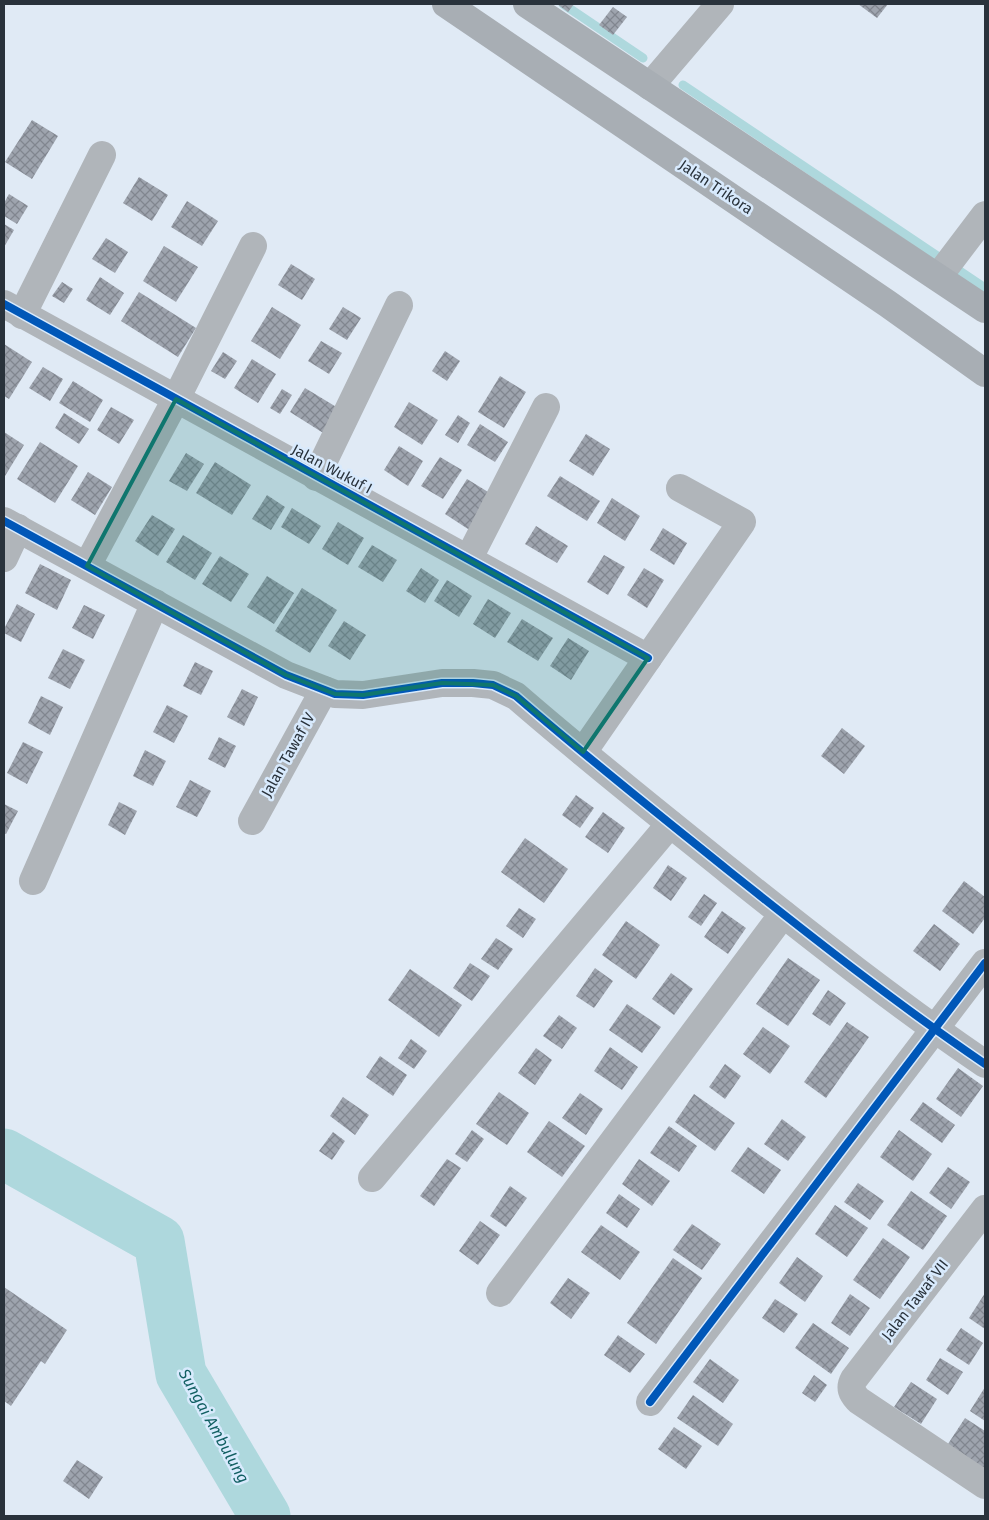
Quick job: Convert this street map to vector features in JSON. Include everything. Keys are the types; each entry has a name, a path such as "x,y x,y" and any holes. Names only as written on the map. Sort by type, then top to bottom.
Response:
{"main road":[{"name":"Jalan Trikora","path":"446,4 888,304 985,373"},
{"path":"527,4 985,309"}],"street":[{"path":"650,86 720,4"},
{"path":"13,309 102,155"},
{"path":"938,277 985,215"},
{"path":"87,566 176,399 253,246"},
{"path":"316,477 399,304"},
{"name":"Jalan Wukuf I","path":"13,309 648,658"},
{"path":"469,558 546,407"},
{"path":"584,752 742,522 680,488"},
{"path":"4,558 11,525 286,675 335,694 363,695 442,683 473,683 493,685 516,696 670,824 783,914 935,1030 985,1064"},
{"path":"33,882 155,603"},
{"name":"Jalan Tawaf IV","path":"252,821 324,690"},
{"path":"372,1178 670,824"},
{"path":"500,1293 783,914"},
{"path":"650,1402 985,963"},
{"name":"Jalan Tawaf VII","path":"985,1209 854,1379 851,1388 852,1393 858,1400 985,1485"}],"highlighted area":[{"path":"176,399 648,658 583,752 516,696 493,685 442,683 363,695 335,694 286,675 87,566"}],"building":[{"path":"557,4 574,4 568,12"},
{"path":"858,4 888,4 877,18"},
{"path":"613,7 627,17 613,35 599,25"},
{"path":"32,120 58,136 32,179 5,162"},
{"path":"139,177 168,195 152,221 123,203"},
{"path":"9,194 28,206 17,224 4,216 4,203"},
{"path":"187,201 218,221 202,246 171,227"},
{"path":"4,224 14,230 4,247"},
{"path":"106,238 128,252 115,273 92,259"},
{"path":"164,246 198,267 176,302 143,281"},
{"path":"291,264 315,279 302,300 278,285"},
{"path":"100,277 124,293 110,315 86,300"},
{"path":"62,282 73,289 64,303 52,296"},
{"path":"139,292 196,328 178,357 121,321"},
{"path":"272,307 301,325 280,359 251,341"},
{"path":"343,307 361,318 347,340 329,329"},
{"path":"321,341 342,353 329,374 308,361"},
{"path":"4,344 32,362 9,399 4,396"},
{"path":"445,351 460,361 447,381 432,371"},
{"path":"223,352 237,361 225,379 211,371"},
{"path":"252,359 276,374 258,403 234,388"},
{"path":"43,367 63,379 50,401 29,388"},
{"path":"500,376 526,392 504,428 478,412"},
{"path":"73,381 103,400 90,422 59,403"},
{"path":"305,388 343,411 328,436 290,412"},
{"path":"282,389 292,395 280,414 270,408"},
{"path":"409,402 438,420 422,445 394,427"},
{"path":"111,407 134,420 119,444 97,430"},
{"path":"64,413 89,429 79,444 55,428"},
{"path":"458,415 470,423 458,443 445,435"},
{"path":"480,424 508,442 495,462 467,445"},
{"path":"4,432 24,445 5,476 4,475"},
{"path":"586,434 610,449 593,476 569,461"},
{"path":"40,442 78,466 55,503 17,479"},
{"path":"399,446 423,461 408,486 384,470"},
{"path":"186,453 204,464 187,491 169,481"},
{"path":"440,457 462,470 443,499 421,486"},
{"path":"215,462 251,485 232,515 196,493"},
{"path":"88,472 112,487 95,515 71,500"},
{"path":"560,476 600,501 587,521 547,496"},
{"path":"467,479 493,495 471,531 445,514"},
{"path":"267,495 285,507 271,530 252,519"},
{"path":"612,498 640,516 625,541 597,523"},
{"path":"292,508 321,526 309,544 281,527"},
{"path":"152,515 175,529 158,556 135,541"},
{"path":"338,522 364,538 348,565 322,549"},
{"path":"536,526 568,546 557,563 525,544"},
{"path":"663,528 687,543 674,565 650,550"},
{"path":"183,535 212,553 195,580 166,562"},
{"path":"372,545 397,560 383,582 358,567"},
{"path":"604,555 625,567 608,595 587,582"},
{"path":"220,556 249,574 231,602 202,584"},
{"path":"40,564 71,580 57,610 25,593"},
{"path":"421,568 439,580 425,603 406,591"},
{"path":"644,568 664,580 647,608 627,595"},
{"path":"267,576 294,593 274,624 247,607"},
{"path":"447,580 472,596 459,617 434,601"},
{"path":"302,588 337,610 310,653 275,631"},
{"path":"488,599 511,613 495,638 473,624"},
{"path":"17,604 35,614 21,642 4,633 4,629"},
{"path":"84,605 105,615 93,639 72,628"},
{"path":"522,619 553,638 538,661 507,642"},
{"path":"344,621 366,635 350,660 328,646"},
{"path":"568,638 589,651 571,680 550,666"},
{"path":"63,649 85,660 70,689 48,678"},
{"path":"195,662 213,671 201,695 183,686"},
{"path":"242,689 258,697 244,726 227,717"},
{"path":"41,696 63,707 50,735 28,723"},
{"path":"167,705 188,716 174,743 153,732"},
{"path":"842,728 865,746 844,774 821,756"},
{"path":"219,737 236,746 225,768 208,759"},
{"path":"23,742 43,752 27,784 7,773"},
{"path":"145,750 166,761 153,786 133,776"},
{"path":"190,780 211,791 197,817 176,807"},
{"path":"576,795 594,808 580,828 562,815"},
{"path":"119,802 137,811 125,835 108,825"},
{"path":"4,804 18,811 6,834 4,833"},
{"path":"603,812 625,828 608,853 585,837"},
{"path":"525,838 568,869 544,903 501,872"},
{"path":"668,865 687,878 671,901 653,888"},
{"path":"964,881 985,897 985,918 973,934 942,911"},
{"path":"704,894 717,903 701,926 688,917"},
{"path":"519,908 536,919 523,938 506,926"},
{"path":"722,911 746,928 728,954 704,937"},
{"path":"626,921 660,945 636,979 602,955"},
{"path":"934,924 960,944 940,971 913,951"},
{"path":"496,938 513,949 498,970 481,959"},
{"path":"788,958 820,980 788,1026 756,1004"},
{"path":"470,963 490,976 472,1001 453,988"},
{"path":"595,968 613,981 594,1008 576,996"},
{"path":"410,969 462,1005 439,1037 388,1000"},
{"path":"671,973 693,989 674,1015 652,999"},
{"path":"828,990 846,1003 830,1026 812,1014"},
{"path":"627,1004 661,1027 642,1053 609,1030"},
{"path":"559,1015 577,1028 562,1049 543,1036"},
{"path":"847,1022 869,1037 826,1098 804,1082"},
{"path":"763,1027 790,1046 770,1074 743,1054"},
{"path":"411,1039 427,1051 414,1069 398,1058"},
{"path":"610,1047 638,1067 622,1090 594,1071"},
{"path":"536,1048 552,1060 535,1085 518,1073"},
{"path":"380,1056 407,1075 393,1096 366,1077"},
{"path":"725,1064 741,1076 725,1099 709,1087"},
{"path":"958,1068 983,1086 961,1117 936,1099"},
{"path":"499,1092 529,1113 507,1145 476,1124"},
{"path":"580,1093 603,1109 586,1135 562,1118"},
{"path":"694,1094 735,1123 715,1151 675,1122"},
{"path":"343,1097 369,1115 355,1135 330,1116"},
{"path":"923,1102 955,1125 942,1143 910,1120"},
{"path":"782,1119 806,1137 788,1161 764,1144"},
{"path":"549,1121 585,1146 562,1177 527,1152"},
{"path":"669,1126 697,1146 679,1172 650,1153"},
{"path":"472,1130 484,1139 467,1162 455,1154"},
{"path":"899,1130 932,1154 913,1181 880,1157"},
{"path":"333,1132 345,1141 332,1160 319,1151"},
{"path":"748,1147 781,1170 764,1194 731,1171"},
{"path":"447,1159 461,1168 434,1206 420,1196"},
{"path":"639,1159 670,1181 652,1206 622,1184"},
{"path":"948,1167 970,1182 951,1209 929,1193"},
{"path":"858,1183 884,1201 870,1220 844,1202"},
{"path":"510,1186 527,1198 506,1227 490,1216"},
{"path":"911,1191 947,1216 923,1250 887,1225"},
{"path":"619,1194 640,1209 627,1228 606,1213"},
{"path":"835,1205 868,1228 847,1257 815,1234"},
{"path":"480,1221 500,1235 478,1265 459,1251"},
{"path":"692,1224 721,1244 702,1270 673,1250"},
{"path":"601,1225 640,1252 620,1280 581,1252"},
{"path":"883,1238 910,1257 880,1299 853,1280"},
{"path":"797,1257 823,1276 805,1302 779,1283"},
{"path":"673,1258 702,1278 656,1344 627,1323"},
{"path":"568,1278 590,1293 571,1319 550,1303"},
{"path":"4,1287 67,1330 45,1364 41,1361 11,1406 4,1401"},
{"path":"985,1293 985,1329 969,1318"},
{"path":"850,1294 870,1308 850,1336 831,1323"},
{"path":"775,1299 798,1314 784,1333 762,1318"},
{"path":"813,1323 849,1348 831,1374 795,1348"},
{"path":"961,1328 983,1343 969,1365 946,1350"},
{"path":"618,1335 645,1354 630,1373 604,1355"},
{"path":"940,1358 963,1372 948,1395 926,1380"},
{"path":"710,1359 739,1380 723,1403 693,1382"},
{"path":"814,1375 827,1385 815,1402 802,1393"},
{"path":"911,1382 937,1399 921,1424 894,1407"},
{"path":"985,1387 985,1421 970,1411"},
{"path":"693,1395 733,1424 718,1446 677,1418"},
{"path":"965,1418 985,1431 985,1469 946,1447"},
{"path":"674,1427 702,1446 686,1469 658,1449"},
{"path":"77,1460 103,1477 89,1499 63,1481"}],"waterway":[{"path":"563,4 643,58"},
{"path":"683,85 985,288"},
{"name":"Sungai Ambulung","path":"4,1154 159,1241 181,1374 265,1516"}],"cycle path":[{"path":"4,304 648,658"},
{"path":"4,521 286,675 335,694 363,695 442,683 473,683 493,685 516,696 621,784 792,921 887,994 985,1064"},
{"path":"650,1402 985,963"}]}
